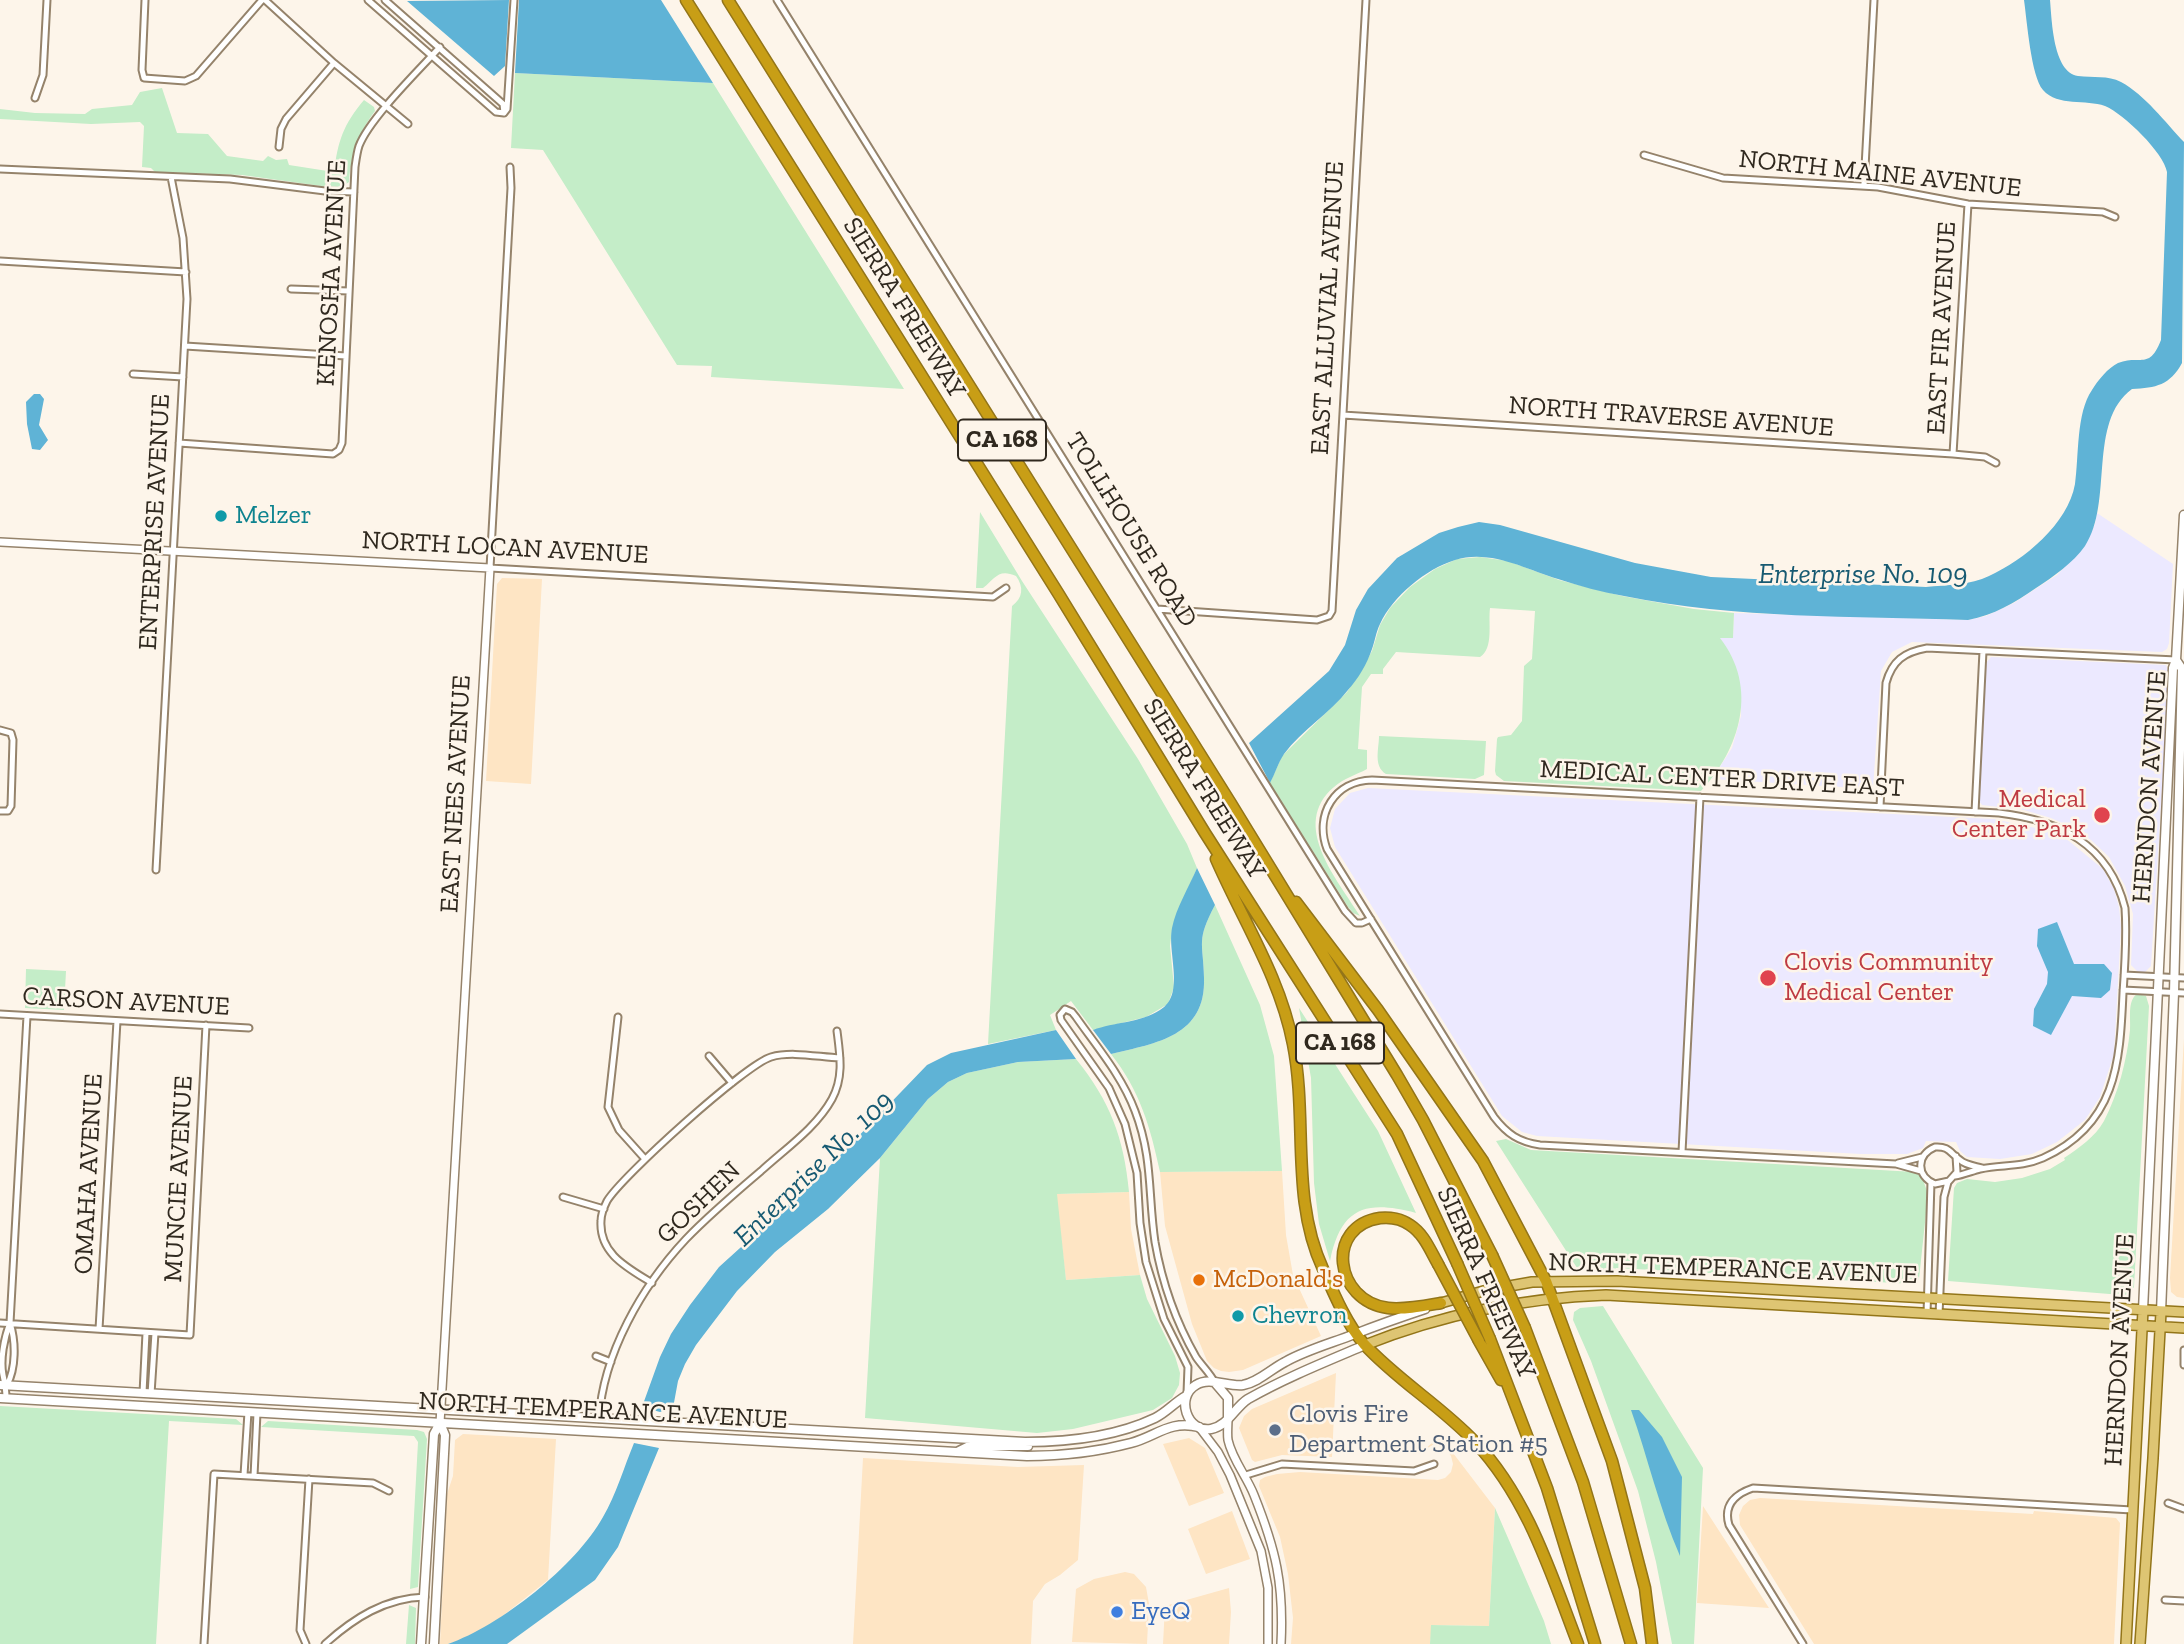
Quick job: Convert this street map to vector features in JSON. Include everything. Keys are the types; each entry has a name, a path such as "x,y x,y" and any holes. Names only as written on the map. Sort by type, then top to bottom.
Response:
{"highway":[{"name":"SIERRA FREEWAY","path":"686,0 1205,832 1397,1134 1457,1264 1485,1340 1522,1419 1570,1558 1595,1644"},
{"name":"SIERRA FREEWAY","path":"728,0 1277,880 1423,1120 1492,1255 1525,1328 1583,1482 1632,1644"},
{"path":"1205,832 1222,873 1267,962 1287,1018 1294,1047 1305,1210 1321,1267 1364,1345 1475,1442 1501,1473 1531,1527 1578,1644"},
{"path":"1277,880 1378,1010 1483,1161 1546,1281 1612,1461 1645,1588 1652,1644"},
{"path":"1441,1303 1388,1308 1368,1302 1357,1295 1344,1276 1342,1260 1347,1242 1356,1228 1369,1221 1392,1218 1406,1222 1417,1231 1485,1340"}],"main road":[{"path":"2176,660 2184,514"},
{"name":"HERNDON AVENUE","path":"2127,1641 2173,668 2176,660"},
{"name":"HERNDON AVENUE","path":"2140,1644 2161,1311 2174,993 2182,669 2176,660"},
{"name":"NORTH TEMPERANCE AVENUE","path":"1215,1383 1237,1385 1253,1382 1285,1361 1441,1303 1487,1290 1546,1281 1617,1281 2184,1312"},
{"name":"NORTH TEMPERANCE AVENUE","path":"1228,1419 1247,1399 1364,1345 1440,1318 1553,1298 1606,1295 2184,1328"},
{"path":"1198,1383 1215,1383 1227,1398 1228,1419 1214,1428 1199,1427 1191,1422 1187,1414 1186,1396 1198,1383"},
{"name":"NORTH TEMPERANCE AVENUE","path":"3,1385 1045,1442 1080,1440 1131,1427 1161,1415 1186,1396"},
{"name":"NORTH TEMPERANCE AVENUE","path":"3,1398 957,1452 1059,1455 1130,1443 1173,1425 1199,1427"},
{"name":"EAST NEES AVENUE","path":"421,1644 434,1434 440,1423"},
{"name":"EAST NEES AVENUE","path":"434,1644 445,1437 440,1423"},
{"path":"957,1452 965,1447 1019,1448 1045,1442"}],"street":[{"path":"35,98 43,75 47,0"},
{"path":"145,0 142,70 144,78 191,79 263,0 408,124"},
{"path":"368,0 495,112 504,113"},
{"path":"385,0 503,104 504,113"},
{"path":"504,113 507,109 514,0"},
{"name":"TOLLHOUSE ROAD","path":"777,0 1345,911 1356,923 1371,919"},
{"name":"EAST ALLUVIAL AVENUE","path":"1157,609 1317,620 1329,616 1334,603 1366,0"},
{"path":"1864,186 1874,0"},
{"name":"KENOSHA AVENUE","path":"179,443 333,454 339,450 342,443 354,192 359,146 387,107 440,47"},
{"path":"279,147 281,129 286,120 334,63"},
{"name":"NORTH MAINE AVENUE","path":"1644,155 1723,178 1864,186 1894,189 1968,204 2103,212 2115,217"},
{"name":"EAST NEES AVENUE","path":"440,1423 511,200 510,167"},
{"path":"0,169 230,179 354,192"},
{"name":"ENTERPRISE AVENUE","path":"156,870 185,346 186,272 172,177"},
{"name":"EAST FIR AVENUE","path":"1954,454 1968,204"},
{"path":"0,261 186,272"},
{"path":"290,289 349,291"},
{"path":"185,346 346,356"},
{"path":"133,374 183,377"},
{"name":"NORTH TRAVERSE AVENUE","path":"1343,415 1954,454 1985,457 1996,463"},
{"name":"NORTH LOCAN AVENUE","path":"0,542 993,597 1006,588"},
{"path":"1880,807 1886,683 1890,669 1900,657 1913,650 1927,648 2176,660"},
{"path":"1975,812 1983,651"},
{"path":"0,730 11,733 13,740 11,806 8,811 0,811"},
{"name":"MEDICAL CENTER DRIVE EAST","path":"1896,1164 1540,1145 1525,1143 1515,1138 1494,1117 1327,849 1322,835 1327,806 1336,794 1350,784 1372,780 1975,812 2039,820 2076,837 2103,861 2118,886 2125,908 2121,1047 2107,1097 2092,1122 2074,1140 2039,1160 2010,1167 1982,1168 1955,1177"},
{"path":"1682,1152 1700,797"},
{"path":"2124,975 2184,978"},
{"path":"2123,990 2184,993"},
{"path":"1186,1396 1188,1367 1159,1307 1146,1262 1137,1173 1125,1124 1109,1088 1061,1020 1062,1010 1069,1010 1076,1017 1124,1086 1135,1110 1147,1150 1153,1224 1165,1282 1185,1336 1197,1359 1215,1383"},
{"name":"CARSON AVENUE","path":"0,1014 249,1028"},
{"path":"3,1398 2,1373 5,1336 10,1323 27,1016"},
{"path":"618,1017 608,1107 619,1130 645,1159"},
{"name":"OMAHA AVENUE","path":"99,1329 117,1021"},
{"name":"MUNCIE AVENUE","path":"155,1333 190,1335 206,1025"},
{"name":"GOSHEN","path":"599,1419 601,1395 611,1362 652,1283 685,1240 817,1120 833,1098 838,1084 840,1058 837,1031"},
{"path":"652,1283 622,1264 609,1252 601,1232 604,1209 616,1189 645,1159 749,1068 770,1058 792,1055 840,1058"},
{"path":"709,1056 732,1083"},
{"path":"1896,1164 1922,1157 1930,1149 1941,1146 1951,1150 1964,1163 1982,1168"},
{"path":"1896,1164 1921,1171 1931,1182 1940,1184 1955,1177 1958,1167 1956,1156"},
{"path":"1921,1171 1922,1157"},
{"path":"1927,1314 1931,1182"},
{"path":"1939,1315 1944,1197 1948,1182"},
{"path":"563,1197 604,1209"},
{"path":"0,1323 155,1333 147,1393"},
{"path":"146,1333 147,1393"},
{"path":"2184,1350 2184,1365"},
{"path":"597,1356 611,1362"},
{"path":"244,1475 253,1412"},
{"path":"253,1412 254,1476"},
{"path":"1228,1419 1229,1445 1245,1475 1269,1535 1279,1572 1282,1598 1281,1644"},
{"path":"1199,1427 1218,1452 1261,1551 1268,1588 1268,1644"},
{"path":"1245,1475 1283,1464 1414,1471 1434,1464"},
{"path":"204,1644 214,1474 373,1483 389,1492"},
{"path":"306,1644 300,1630 309,1479"},
{"path":"1803,1644 1729,1525 1726,1515 1729,1503 1739,1493 1753,1488 2132,1510"},
{"path":"2168,1503 2184,1510"},
{"path":"325,1644 381,1605 408,1597 425,1597"},
{"path":"2165,1600 2184,1601"}],"shaded area":[{"path":"2097,513 2173,564 2167,649 2162,652 1912,642 1892,652 1881,671 1873,789 1712,779 1732,748 1741,716 1738,678 1730,656 1719,638 1733,638 1734,613 1968,620 1986,616 2014,603 2057,575 2085,546"},
{"path":"502,578 542,579 531,784 486,781 497,584"},
{"name":"Medical Center Park","path":"1991,657 2166,665 2169,674 2151,966 2145,972 2138,972 2131,965 2133,914 2125,886 2109,857 2091,840 2051,818 2024,810 1982,805 1979,801 1986,663"},
{"name":"Clovis Community Medical Center","path":"1368,788 1994,819 2054,832 2103,869 2114,889 2119,907 2121,927 2114,1054 2100,1097 2085,1120 2057,1142 2032,1154 2000,1159 1967,1157 1956,1142 1926,1141 1923,1148 1907,1154 1861,1154 1537,1136 1522,1132 1502,1116 1335,847 1330,828 1335,809 1350,793"},
{"path":"2184,1038 2184,1298 2171,1292 2170,1278"},
{"path":"1282,1171 1286,1235 1293,1275 1321,1336 1243,1370 1221,1371 1207,1361 1192,1324 1165,1226 1160,1172"},
{"path":"1129,1192 1131,1229 1140,1275 1066,1280 1056,1194"},
{"path":"1336,1373 1332,1457 1282,1455 1255,1462 1252,1460 1239,1428 1244,1416 1252,1409"},
{"path":"463,1434 556,1439 548,1580 495,1622 467,1638 440,1644 447,1494 453,1476 455,1440"},
{"path":"1440,1436 1495,1508 1489,1626 1432,1625 1430,1644 1291,1644 1293,1618 1288,1574 1280,1537 1259,1486 1260,1480 1277,1474 1300,1472 1438,1480 1451,1472 1451,1456 1446,1449 1439,1446 1424,1450"},
{"path":"1189,1438 1205,1448 1224,1493 1189,1506 1163,1444"},
{"path":"863,1458 1018,1467 1084,1465 1078,1560 1045,1584 1033,1601 1031,1644 853,1644"},
{"path":"1760,1498 2033,1514 2034,1511 2116,1518 2120,1523 2114,1644 1814,1644 1740,1525 1739,1515 1743,1506 1750,1500"},
{"path":"1703,1506 1769,1608 1697,1603"},
{"path":"1232,1511 1250,1559 1206,1574 1188,1529"},
{"path":"1125,1572 1134,1574 1146,1587 1149,1604 1147,1644 1072,1642 1076,1589 1094,1579"},
{"path":"1229,1588 1229,1644 1163,1644 1165,1606"}],"green space":[{"path":"515,73 713,83 904,389 711,377 712,366 677,365 543,150 511,148"},
{"path":"162,88 177,133 208,134 227,156 263,161 268,156 276,160 287,159 289,165 334,172 337,151 351,117 364,100 374,107 375,111 356,145 349,182 342,187 242,175 155,172 151,168 142,167 144,126 140,122 91,124 0,119 0,109 85,114 92,109 132,105 140,92"},
{"path":"980,512 1138,759 1187,844 1197,868 1172,930 1170,946 1174,987 1168,1004 1146,1017 1093,1030 1071,1001 1050,1015 1056,1030 988,1044 1012,606 1020,596 1021,588 1016,576 1005,573 983,588 976,588"},
{"path":"1480,557 1508,561 1559,580 1622,596 1734,613 1733,638 1720,638 1732,657 1739,677 1740,718 1734,737 1715,774 1701,791 1504,781 1495,771 1497,739 1511,735 1522,721 1524,666 1532,659 1535,611 1490,608 1489,641 1480,657 1396,652 1383,669 1383,674 1371,674 1362,687 1358,749 1367,750 1367,769 1334,787 1321,802 1316,818 1322,852 1360,916 1348,907 1270,783 1282,756 1347,692 1372,651 1380,625 1390,608 1410,587 1435,569 1457,559"},
{"path":"1379,736 1486,741 1484,775 1475,779 1386,774 1378,762"},
{"path":"1215,905 1260,1005 1274,1056 1282,1171 1160,1172 1137,1095 1111,1054 1145,1046 1176,1034 1188,1025 1197,1013 1204,978 1203,934"},
{"path":"26,969 66,971 64,1010 25,1008"},
{"path":"2137,994 2146,996 2149,1006 2134,1287 2127,1295 2122,1295 1948,1281 1954,1188 1957,1183 1967,1179 1995,1182 2022,1178 2050,1169 2065,1160 2064,1158 2091,1137 2104,1121 2118,1088 2129,1041 2131,1006"},
{"path":"1299,1008 1378,1131 1416,1213 1383,1207 1358,1212 1341,1229 1330,1261 1319,1224 1314,1183 1311,1078"},
{"path":"1076,1059 1098,1090 1113,1121 1123,1154 1129,1192 1057,1194 1066,1280 1140,1275 1147,1299 1175,1356 1180,1373 1179,1385 1172,1398 1153,1410 1073,1429 1037,1433 865,1418 880,1158 928,1099 948,1082 967,1073 1018,1062"},
{"path":"1506,1139 1531,1150 1915,1172 1922,1177 1928,1194 1919,1279 1914,1284 1616,1268 1613,1271 1579,1271 1496,1141"},
{"path":"1603,1306 1703,1468 1694,1644 1672,1644 1656,1562 1638,1491 1591,1361 1573,1320 1574,1312 1580,1308"},
{"path":"0,1406 236,1419 243,1425 169,1421 156,1644 0,1644"},
{"path":"268,1421 424,1432 427,1439 418,1587 410,1589 418,1442 414,1436 261,1427"},
{"path":"1495,1508 1544,1621 1551,1644 1430,1644 1431,1625 1489,1626"},
{"path":"409,1605 416,1608 415,1644 406,1644"}],"water":[{"path":"509,0 505,66 494,76 407,1"},
{"path":"519,0 661,0 713,83 515,73"},
{"path":"2024,0 2050,0 2055,44 2063,65 2070,72 2078,76 2116,80 2130,87 2184,142 2182,363 2167,381 2148,388 2132,389 2118,403 2105,442 2094,528 2075,558 2012,603 1995,612 1968,620 1796,615 1710,609 1599,591 1494,559 1468,557 1455,560 1422,577 1393,603 1380,624 1370,655 1359,676 1341,699 1291,745 1270,783 1249,743 1329,671 1345,645 1356,610 1368,589 1397,558 1439,533 1458,527 1479,522 1500,525 1635,563 1711,577 1926,587 1982,579 2016,561 2043,539 2064,513 2071,499 2083,411 2092,390 2118,363 2148,359 2157,350 2161,340 2167,172 2151,145 2113,110 2097,104 2056,99 2043,90 2035,73"},
{"path":"34,394 40,394 44,399 39,425 48,440 40,450 32,449 27,424 26,402"},
{"path":"1197,868 1215,905 1203,934 1204,978 1197,1013 1188,1025 1176,1034 1145,1046 1111,1054 1093,1030 1136,1020 1160,1010 1168,1003 1174,984 1172,928"},
{"path":"2057,922 2074,964 2104,964 2112,973 2110,990 2101,998 2072,996 2051,1035 2033,1026 2034,1009 2047,984 2048,972 2037,946 2038,929"},
{"path":"1056,1030 1076,1059 1018,1062 967,1073 948,1082 928,1099 880,1158 828,1209 775,1252 737,1291 685,1364 678,1381 673,1408 660,1412 642,1407 671,1334 719,1267 824,1172 927,1065 951,1053"},
{"path":"1631,1410 1639,1410 1662,1437 1682,1477 1680,1556 1666,1520"},
{"path":"634,1443 659,1448 618,1547 595,1580 507,1644 448,1644 513,1609 575,1555 591,1536 608,1508"}],"place":[{"name":"Melzer","path":"221,516"},
{"name":"Medical Center Park","path":"2102,815"},
{"name":"Clovis Community Medical Center","path":"1768,978"},
{"name":"McDonald's","path":"1199,1280"},
{"name":"Chevron","path":"1238,1316"},
{"name":"Clovis Fire Department Station #5","path":"1275,1430"},
{"name":"EyeQ","path":"1117,1612"}],"water label":[{"name":"Enterprise No. 109","path":"1863,575"},
{"name":"Enterprise No. 109","path":"814,1169"}]}
